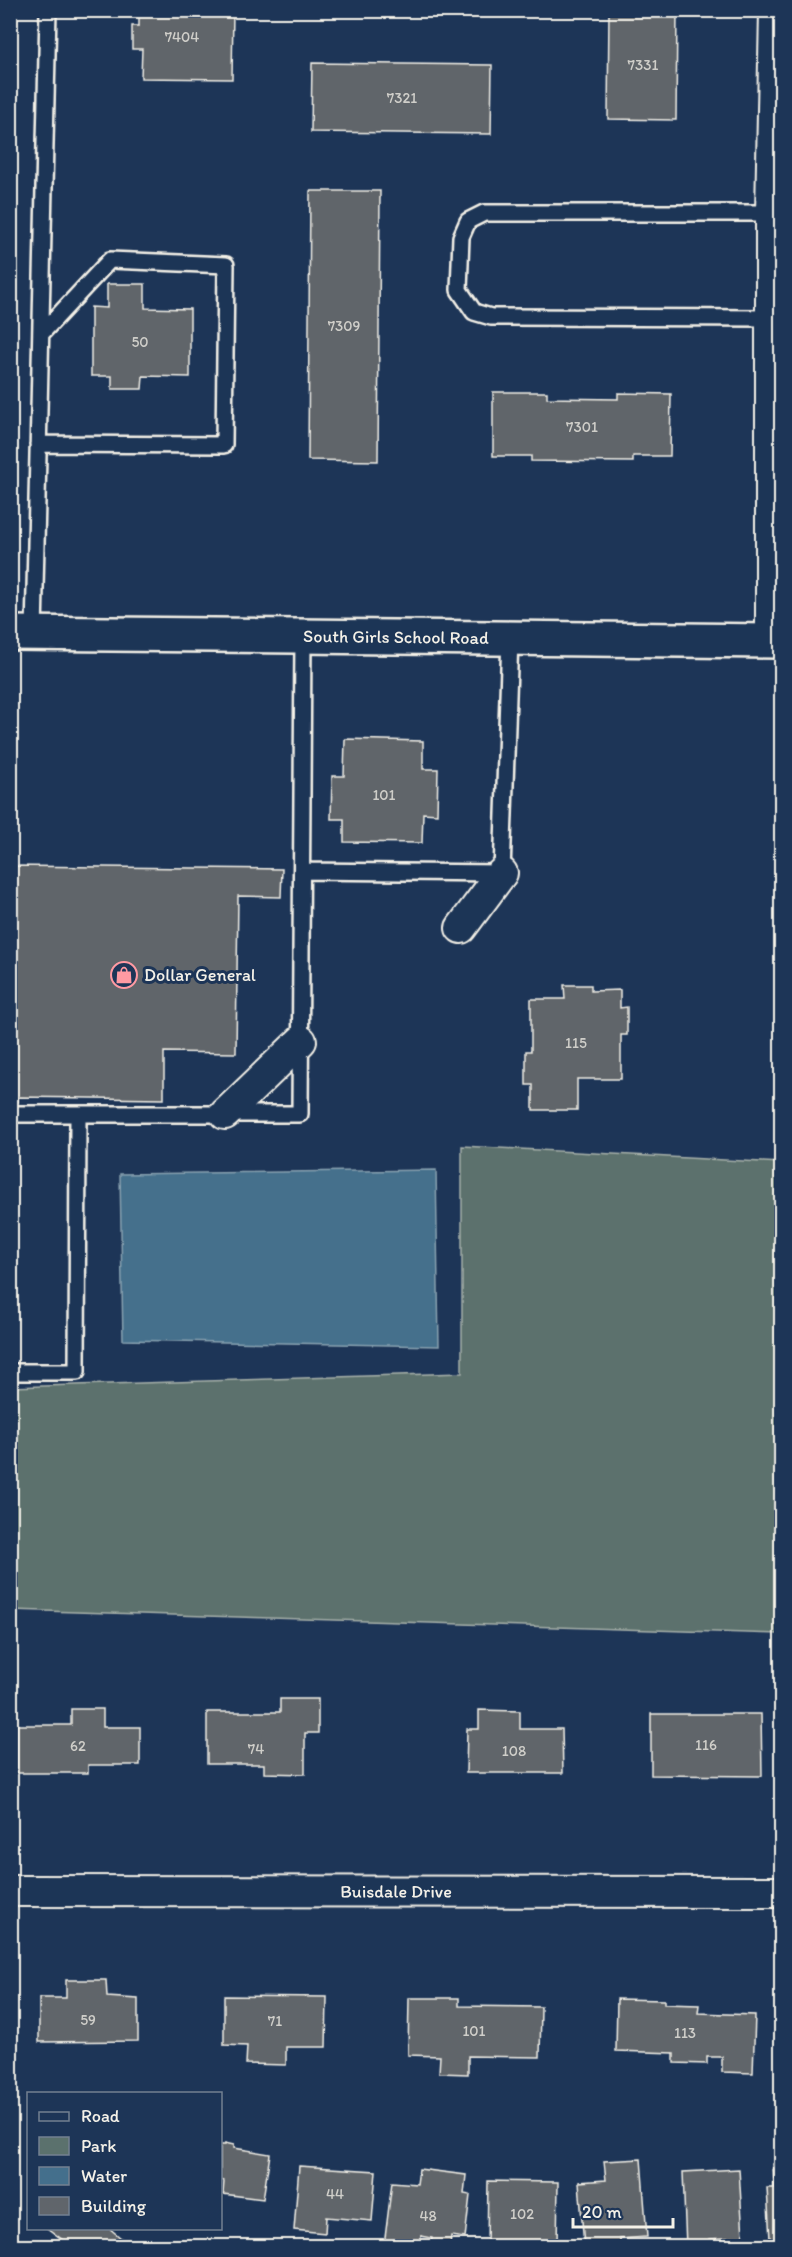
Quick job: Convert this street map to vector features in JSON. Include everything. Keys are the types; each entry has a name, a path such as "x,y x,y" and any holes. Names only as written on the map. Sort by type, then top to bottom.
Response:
{"main road":[{"name":"South Girls School Road","path":"22,633 776,641"}],"street":[{"path":"774,10 771,213 776,318 776,641"},
{"path":"461,928 502,873"},
{"path":"225,1114 301,1041"},
{"name":"Buisdale Drive","path":"10,1891 782,1892"}],"lane":[{"path":"22,633 38,444 48,10"},
{"path":"771,213 484,213 468,221 461,237 459,290 474,312 491,317 776,318"},
{"path":"38,444 224,445 226,265 110,260 41,334"},
{"path":"10,1114 78,1116 300,1114 303,636"},
{"path":"302,871 502,873 510,638"},
{"path":"10,1372 77,1372 78,1116"}],"green space":[{"path":"462,1146 781,1163 781,1634 11,1610 11,1387 462,1373"}],"water":[{"path":"436,1170 439,1346 123,1340 120,1174"}],"building":[{"path":"139,10 233,10 232,79 141,78 142,49 132,49 132,26 139,26"},
{"path":"609,10 677,10 676,120 608,119"},
{"path":"312,63 492,65 491,134 311,132"},
{"path":"310,191 380,191 378,461 308,460"},
{"path":"107,284 145,284 145,308 190,309 190,377 143,376 142,389 112,389 112,376 91,376 91,307 107,308"},
{"path":"493,392 547,392 547,398 618,399 618,393 671,394 670,456 633,456 633,462 531,461 531,456 493,456"},
{"path":"345,739 423,741 423,769 438,769 437,814 423,813 422,843 344,842 344,819 331,819 332,776 344,776"},
{"name":"Dollar General","path":"10,866 282,869 281,897 238,896 236,1053 164,1052 164,1099 18,1097 18,1102 10,1103"},
{"path":"564,985 591,985 591,991 620,990 620,1008 627,1007 627,1035 621,1035 621,1079 577,1079 577,1110 533,1110 533,1085 526,1085 526,1051 531,1051 531,999 565,999"},
{"path":"280,1699 318,1699 318,1733 305,1733 305,1774 264,1773 264,1764 207,1764 207,1712 280,1712"},
{"path":"71,1709 103,1709 103,1727 140,1727 140,1765 88,1765 88,1773 17,1773 17,1725 71,1725"},
{"path":"479,1710 520,1711 520,1729 562,1729 563,1773 466,1773 467,1729 479,1729"},
{"path":"651,1714 761,1714 762,1776 651,1775"},
{"path":"66,1980 106,1980 107,1997 138,1999 138,2041 39,2042 39,1998 66,1998"},
{"path":"224,1996 327,1997 326,2047 286,2047 286,2065 246,2064 247,2046 224,2045"},
{"path":"409,1998 459,1998 459,2006 541,2007 540,2057 468,2056 468,2074 439,2073 440,2056 408,2055"},
{"path":"617,1999 664,2000 664,2004 699,2005 698,2013 755,2015 753,2073 722,2072 722,2057 707,2057 707,2064 674,2063 674,2053 616,2051"},
{"path":"225,2143 234,2145 234,2148 270,2154 263,2199 223,2194 222,2145"},
{"path":"641,2159 647,2237 620,2239 620,2246 584,2246 579,2182 606,2180 604,2161"},
{"path":"773,2164 782,2164 782,2246 774,2246 773,2239 770,2239 767,2188 774,2188"},
{"path":"299,2166 376,2171 372,2221 326,2217 325,2233 294,2230"},
{"path":"419,2169 466,2175 464,2194 470,2195 465,2238 451,2236 450,2246 431,2245 432,2238 421,2236 420,2246 384,2246 392,2182 417,2184"},
{"path":"739,2169 743,2237 710,2239 710,2246 686,2246 683,2172"},
{"path":"488,2181 558,2182 557,2246 487,2246"},
{"path":"50,2230 111,2230 121,2238 114,2246 71,2246"}],"place":[{"name":"Dollar General","path":"124,975"}]}
